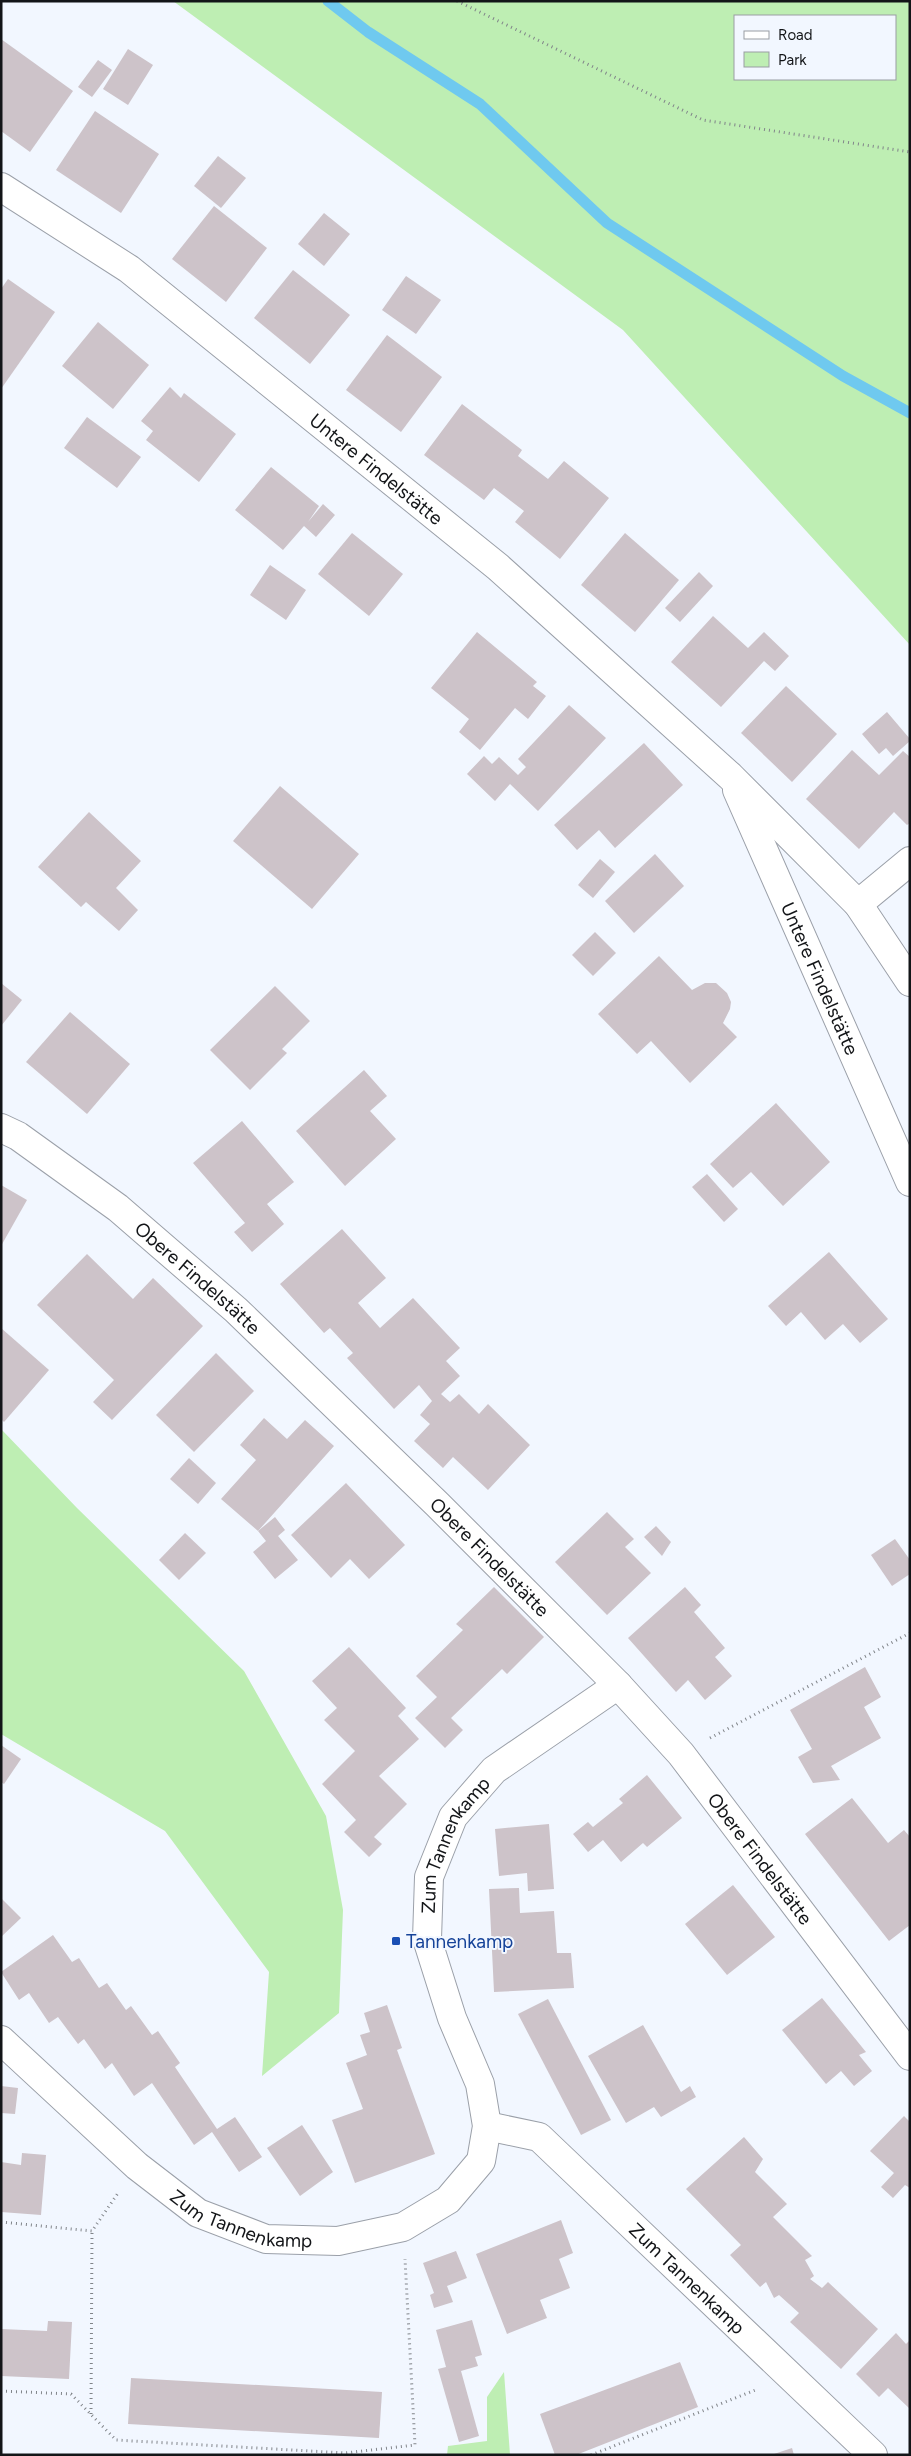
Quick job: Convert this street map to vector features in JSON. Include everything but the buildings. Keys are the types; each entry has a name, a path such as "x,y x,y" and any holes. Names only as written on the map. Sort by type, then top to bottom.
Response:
{"street":[{"name":"Untere Findelstätte","path":"1,187 129,269 498,568 730,776 858,904 910,982"},
{"name":"Untere Findelstätte","path":"730,776 910,1182"},
{"path":"858,904 910,861"},
{"name":"Obere Findelstätte","path":"1,1128 18,1136 118,1208 236,1310 437,1504 618,1685 681,1754 910,2056"},
{"name":"Zum Tannenkamp","path":"1,2040 137,2166 198,2213 266,2239 338,2241 403,2226 448,2200 481,2161 487,2126 480,2084 452,2018 427,1938 429,1877 453,1817 494,1770 618,1685"},
{"name":"Zum Tannenkamp","path":"487,2126 539,2138 873,2455"}],"path":[{"path":"457,1 703,120 910,152"},
{"path":"681,1754 910,1634"},
{"path":"91,2414 92,2231 137,2166"},
{"path":"1,2222 92,2231"},
{"path":"1,2391 71,2394 116,2440 345,2454 415,2445 403,2226"},
{"path":"591,2455 791,2376"}],"green space":[{"path":"173,1 910,1 910,645 623,330"},
{"path":"1,1429 77,1508 244,1671 326,1816 343,1910 339,2013 262,2076 269,1972 165,1831 1,1734"},
{"path":"504,2372 510,2455 447,2455 448,2446 487,2441 487,2397"}],"waterway":[{"path":"328,1 368,32 480,104 607,223 843,376 910,413"}],"place":[{"name":"Tannenkamp","path":"396,1941"}]}
